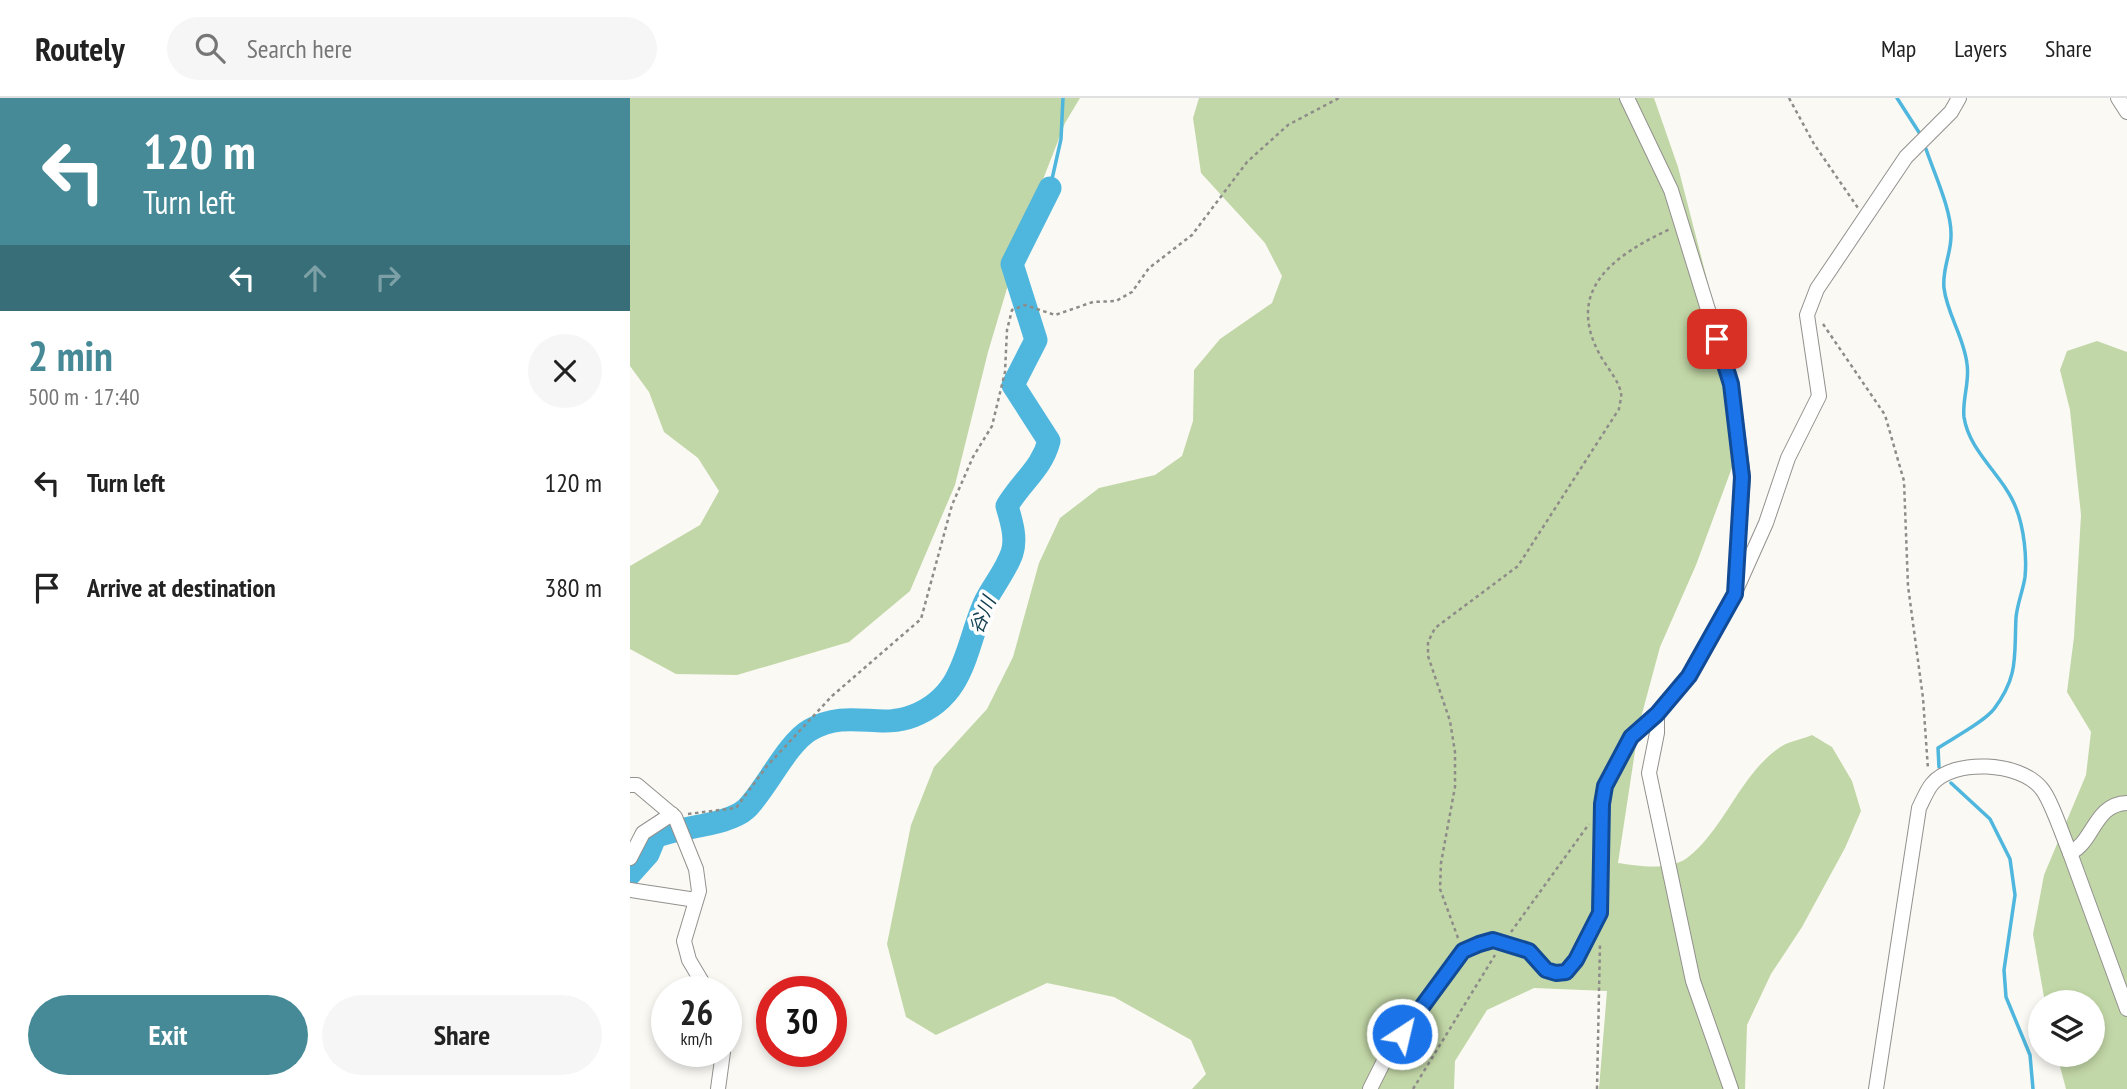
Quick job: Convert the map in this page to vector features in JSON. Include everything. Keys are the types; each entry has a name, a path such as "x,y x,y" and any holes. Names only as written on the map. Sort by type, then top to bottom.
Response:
{"street":[{"path":"1627,98 1671,190 1731,384 1742,477 1735,594"},
{"path":"1370,1089 1386,1057 1463,951 1493,940 1529,951 1546,970 1556,973 1566,972 1576,960 1600,913 1602,804 1605,786 1631,737 1657,714 1689,676 1735,594 1766,523 1788,458 1818,396 1807,315 1817,289 1906,158 1951,113 1959,98"},
{"path":"2119,98 2127,112"},
{"path":"1657,714 1657,733 1649,773 1693,981 1731,1089"},
{"path":"1876,1089 1919,808 1933,782 1956,768 1985,766 2019,772 2042,788 2070,853 2127,1009"},
{"path":"630,785 637,785 676,820 696,869 699,891 684,941 689,960 698,976"},
{"path":"2070,853 2079,848 2095,821 2106,810 2127,803"},
{"path":"630,858 643,834 676,820"},
{"path":"630,890 696,900"},
{"path":"718,1089 721,1067"}],"path":[{"path":"676,820 736,808 767,766 840,688 921,619 952,505 992,426 1005,372 1007,330 1012,310 1025,305 1055,315 1093,302 1116,301 1132,292 1149,268 1192,235 1247,162 1288,125 1339,98"},
{"path":"1789,98 1826,163 1866,218"},
{"path":"1463,951 1440,890 1441,863 1455,787 1455,751 1443,698 1428,656 1428,642 1435,628 1518,566 1619,410 1622,393 1591,337 1587,316 1589,298 1601,275 1613,262 1644,241 1681,223"},
{"path":"1810,305 1869,390 1892,433 1905,490 1908,586 1923,698 1928,772 1933,782"},
{"path":"1413,1089 1503,944 1589,824"},
{"path":"1597,1089 1600,936"}],"green space":[{"path":"630,98 1080,98 1065,123 1028,218 988,352 955,485 910,591 849,642 737,675 676,674 630,649 630,566 700,525 719,491 698,458 664,432 649,392 630,366"},
{"path":"1199,98 1654,98 1678,167 1716,314 1737,454 1696,565 1660,647 1639,725 1618,863 1663,866 1687,858 1701,846 1767,757 1785,744 1812,735 1832,747 1852,781 1861,811 1845,848 1802,927 1771,974 1747,1025 1745,1089 1599,1089 1607,991 1534,988 1487,1010 1455,1061 1454,1089 1192,1089 1206,1074 1191,1040 1114,997 1047,983 936,1035 906,1017 887,944 911,825 934,767 987,709 1013,657 1039,563 1060,518 1099,488 1155,475 1182,456 1193,421 1194,370 1220,339 1272,303 1282,276 1265,243 1201,173 1193,118"},
{"path":"2097,341 2127,352 2127,1089 2066,1089 2060,1067 2105,1067 2105,990 2043,990 2033,934 2044,875 2086,775 2091,732 2067,692 2074,637 2081,515 2070,410 2060,370 2067,351"}],"waterway":[{"path":"1050,188 1061,139 1063,98"},
{"path":"1897,98 1922,137"},
{"path":"1926,149 1951,226 1944,288 1967,364 1964,404 1967,430 1979,453 2011,496 2023,533 2026,561 2017,613 2014,665 2008,686 1989,714 1938,748 1939,767"},
{"name":"谷川","path":"630,874 648,854 655,837 727,819 746,809 793,745 810,730 838,720 888,721 913,716 930,707 953,684 967,654 984,604 1012,553 1014,535 1007,506 1037,467 1049,441 1013,385 1036,340 1012,264 1050,188"},
{"path":"1951,783 1990,819 2010,859 2015,895 2004,970 2006,997 2030,1055 2033,1089"}],"route":[{"path":"1402,1034 1463,951 1493,940 1529,951 1546,970 1566,972 1576,960 1600,913 1602,804 1605,786 1631,737 1657,714 1689,676 1735,594 1742,477 1731,384 1717,339"}]}
